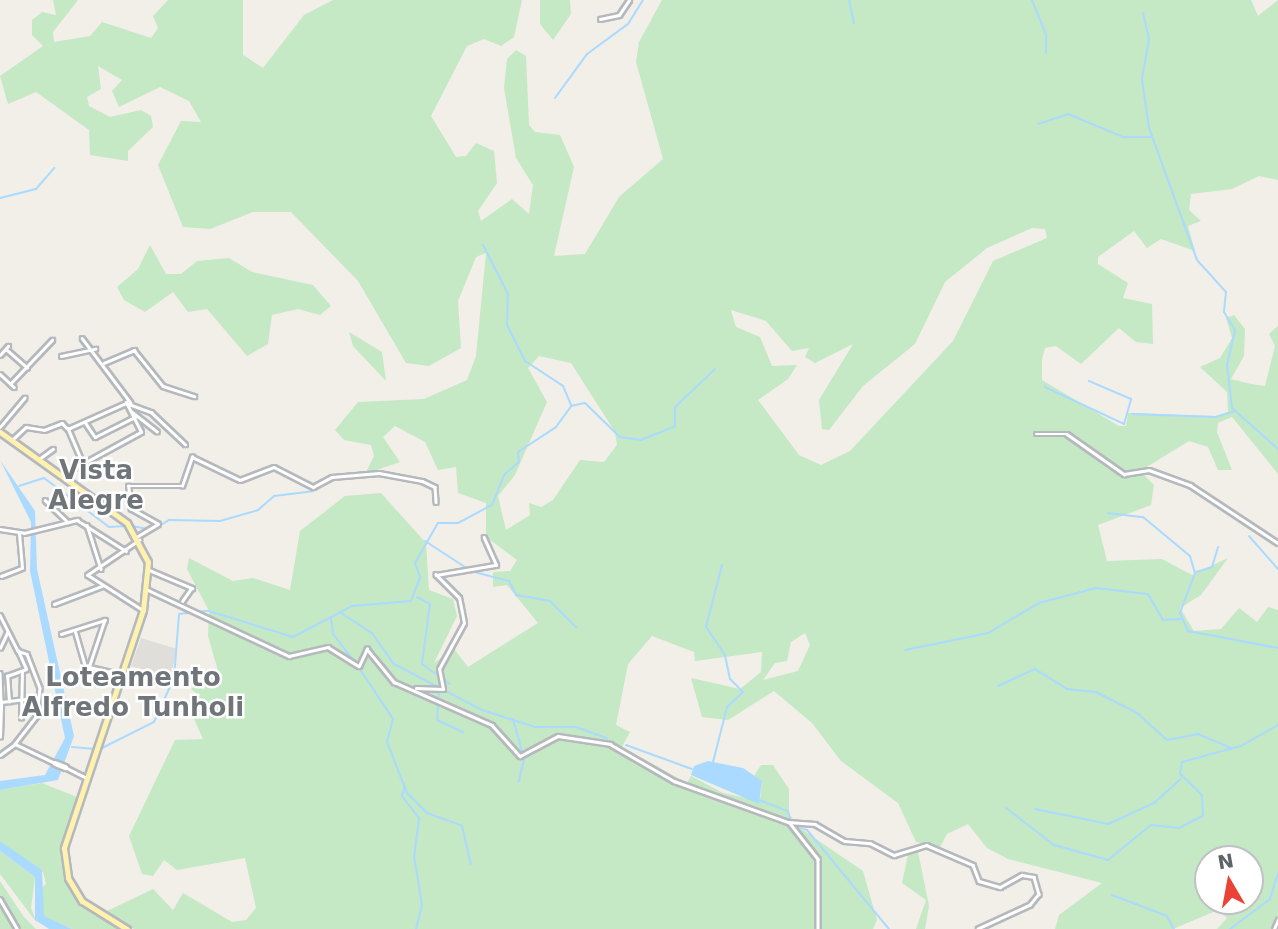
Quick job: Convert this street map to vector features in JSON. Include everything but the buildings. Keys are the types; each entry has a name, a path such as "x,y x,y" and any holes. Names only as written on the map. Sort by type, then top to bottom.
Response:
{"main road":[{"path":"0,429 139,538 149,570 143,610 66,837 67,873 90,908 127,929"}],"street":[{"path":"600,19 618,15 629,0"},
{"path":"82,338 94,349 131,403 185,444"},
{"path":"10,384 52,340"},
{"path":"0,355 7,347 27,367"},
{"path":"61,356 94,349"},
{"path":"104,363 134,350 163,386 194,396"},
{"path":"0,374 14,387"},
{"path":"0,429 24,398"},
{"path":"62,475 80,460 141,432 126,403"},
{"path":"68,429 131,403"},
{"path":"131,411 157,431"},
{"path":"85,421 94,437 135,418"},
{"path":"12,440 24,427 44,430 62,423 68,429 80,460"},
{"path":"1036,434 1067,434 1124,474 1149,470 1192,487 1278,543"},
{"path":"39,459 52,449"},
{"path":"143,610 88,575 101,569 158,524 131,509 128,486 182,486 192,457 240,480 274,467 313,488 332,477 379,473 422,481 435,487 436,502"},
{"path":"45,500 68,522"},
{"path":"0,529 22,533 40,531 68,522 87,524 125,551"},
{"path":"87,524 101,569"},
{"path":"1,576 20,571 22,533"},
{"path":"416,688 443,689 439,668 464,623 460,600 436,575 496,565 484,538"},
{"path":"149,570 192,588 183,601"},
{"path":"54,604 102,586"},
{"path":"148,590 183,601 216,626 254,635 289,656 328,647 359,666 363,650 394,682 416,688 496,727 520,756 558,736 610,744 674,781 788,821 815,824 845,841 870,843 894,855 929,845 973,865 979,881 1000,887 1021,875 1034,877 1039,894 1030,905 978,929"},
{"path":"0,615 2,626 27,667 22,672 8,676 9,702"},
{"path":"61,634 105,620 89,668"},
{"path":"75,630 89,668"},
{"path":"0,648 6,633"},
{"path":"0,755 15,744 37,716 40,695 30,660 18,651"},
{"path":"89,668 120,674"},
{"path":"21,718 25,699 22,672"},
{"path":"0,673 1,737"},
{"path":"1,702 25,699"},
{"path":"15,744 85,776"},
{"path":"788,821 818,859 818,929"},
{"path":"0,899 17,929"},
{"path":"1274,929 1278,920"}],"shaded area":[{"path":"141,638 177,649 170,679 131,666"}],"green space":[{"path":"53,0 78,0 53,32 54,42 90,36 102,22 151,38 158,28 153,16 168,0 243,0 243,55 263,68 304,15 333,0 522,0 514,37 501,46 484,39 467,46 431,116 456,157 466,156 476,143 494,151 497,183 478,211 481,221 512,199 529,214 533,185 516,158 504,88 507,59 516,50 526,56 529,125 535,132 560,135 574,167 554,256 585,254 619,197 663,159 636,62 639,42 662,0 1251,0 1258,16 1278,0 1278,180 1259,176 1232,189 1191,194 1189,210 1201,221 1188,226 1195,251 1161,239 1147,248 1134,231 1098,257 1098,264 1128,283 1123,298 1152,304 1153,344 1136,342 1119,328 1081,364 1056,346 1045,348 1042,359 1042,380 1119,426 1126,426 1128,413 1215,416 1228,412 1227,392 1200,367 1220,358 1232,338 1226,318 1234,315 1245,329 1244,356 1231,379 1251,384 1265,386 1275,346 1269,334 1278,326 1278,474 1232,417 1218,423 1217,432 1232,470 1218,470 1208,447 1189,441 1140,471 1154,485 1151,505 1098,525 1107,561 1162,559 1192,575 1228,558 1201,595 1180,608 1194,631 1221,629 1239,608 1257,622 1268,607 1278,610 1278,915 1271,929 1217,929 1227,918 1224,915 1264,915 1264,845 1194,845 1194,915 1206,915 1173,929 1055,929 1059,915 1102,883 1008,859 987,848 968,824 947,834 940,847 916,842 898,803 841,761 812,723 774,691 728,720 702,717 691,678 740,689 761,672 762,652 695,661 694,652 652,636 628,664 616,725 630,732 622,747 687,783 691,776 723,793 760,801 762,781 754,776 761,765 773,765 789,789 789,813 797,826 863,871 877,920 873,929 134,929 103,913 153,889 173,910 183,893 232,922 246,920 256,908 245,858 177,870 164,860 153,876 142,874 129,836 175,740 203,739 194,719 199,696 191,689 218,671 208,636 209,611 187,569 189,558 233,581 253,578 290,590 300,531 345,496 381,493 426,543 429,590 453,599 457,616 434,663 454,649 468,667 538,623 507,585 493,587 493,572 510,571 517,560 486,537 486,503 458,493 456,467 438,470 425,442 395,426 383,437 400,462 365,474 374,456 371,445 344,440 335,430 358,402 424,399 467,380 476,356 486,253 476,257 458,301 461,348 429,366 406,363 358,281 291,212 253,212 210,229 183,227 158,165 181,121 201,122 189,101 160,87 119,107 112,91 122,80 98,66 101,89 87,97 89,106 110,117 141,110 151,116 153,127 128,151 128,161 90,155 89,130 36,92 8,104 0,76 43,46 32,35 32,20 42,12 56,15","holes":["1032,228 1045,229 1047,238 993,261 953,341 850,451 821,465 799,455 758,400 788,379 797,365 772,366 760,337 736,327 731,310 766,321 792,351 809,348 805,357 815,363 853,344 819,400 822,429 829,430 863,386 915,344 945,282 987,248","539,356 571,363 615,432 617,445 604,462 580,460 553,500 541,507 529,503 530,515 506,530 498,496 515,475 547,402 528,368","805,633 810,645 798,671 763,680 775,663 787,661 791,642"]},
{"path":"540,0 570,0 571,14 553,40 540,24"},
{"path":"150,245 166,274 181,274 197,261 229,258 252,272 313,285 331,306 320,315 298,309 272,315 268,344 247,356 207,309 188,312 173,292 145,312 124,300 117,287 138,269"},
{"path":"349,332 382,352 386,381 353,346"},
{"path":"42,783 77,797 62,849 71,889 95,914 123,929 72,929 44,917 38,891 46,884 43,872 0,841 0,790"},
{"path":"0,851 35,877 31,908 37,923 0,874"},
{"path":"918,852 929,906 925,929 916,929 926,900 902,883 908,855"},
{"path":"0,881 24,917 36,929 0,929"}],"water":[{"path":"0,460 35,511 37,569 74,736 58,780 0,790 0,781 45,775 65,738 30,571 31,522"},
{"path":"708,761 743,768 762,781 759,804 691,775 694,766"},
{"path":"0,841 42,870 44,916 72,929 49,929 35,920 35,877 0,851"}],"waterway":[{"path":"555,98 587,54 628,24 643,0"},
{"path":"849,0 854,23"},
{"path":"1032,0 1046,35 1046,53"},
{"path":"1143,13 1149,39 1142,79 1149,128 1197,260 1226,292 1224,312 1235,330 1227,364 1232,408 1278,449"},
{"path":"1038,124 1068,114 1123,137 1151,137"},
{"path":"0,198 36,189 54,168"},
{"path":"483,245 508,294 507,325 525,361 563,386 571,405"},
{"path":"100,749 154,722 174,678 179,614 209,611 293,637 352,606 411,601 420,577 415,563 438,523 458,523 492,505 504,475 519,462 518,452 556,427 571,406 585,403 620,437 641,440 675,426 675,407 715,369"},
{"path":"1045,387 1124,424 1131,399 1089,381"},
{"path":"1132,414 1216,417 1234,411"},
{"path":"19,486 44,478 109,527 127,526"},
{"path":"132,526 153,530 169,520 220,521 258,510 274,496 313,491"},
{"path":"1108,513 1143,517 1190,556 1195,573 1180,613 1188,631 1278,648"},
{"path":"1249,536 1278,569"},
{"path":"425,541 471,571 509,581 516,595 550,601 576,627"},
{"path":"1196,572 1212,567 1218,547"},
{"path":"713,762 727,707 743,692 730,679 725,655 706,627 722,565"},
{"path":"905,650 988,633 1039,603 1096,588 1148,594 1163,620 1181,619"},
{"path":"417,597 430,604 422,664 450,684"},
{"path":"341,613 372,633 394,664 482,710 535,727 576,727 607,738"},
{"path":"331,619 333,634 354,661"},
{"path":"357,665 393,719 387,742 407,793 427,813 462,826 471,864"},
{"path":"998,686 1035,669 1067,689 1096,692 1137,713 1167,740 1198,734 1231,748"},
{"path":"439,685 437,720 463,732"},
{"path":"513,719 524,759 519,781"},
{"path":"1006,808 1054,845 1108,860 1151,825 1179,828 1203,816 1202,795 1180,774 1182,762 1241,746 1278,725"},
{"path":"626,745 692,769"},
{"path":"72,747 95,749"},
{"path":"1035,809 1108,824 1154,803 1181,779"},
{"path":"405,786 402,796 419,818 414,856 422,905 416,929"},
{"path":"759,800 788,811 791,824 807,830 889,929"},
{"path":"1230,929 1270,899 1278,873"},
{"path":"1112,895 1167,916 1174,929"}],"district":[{"name":"Vista Alegre","path":"96,486"},
{"name":"Loteamento Alfredo Tunholi","path":"133,693"}]}
